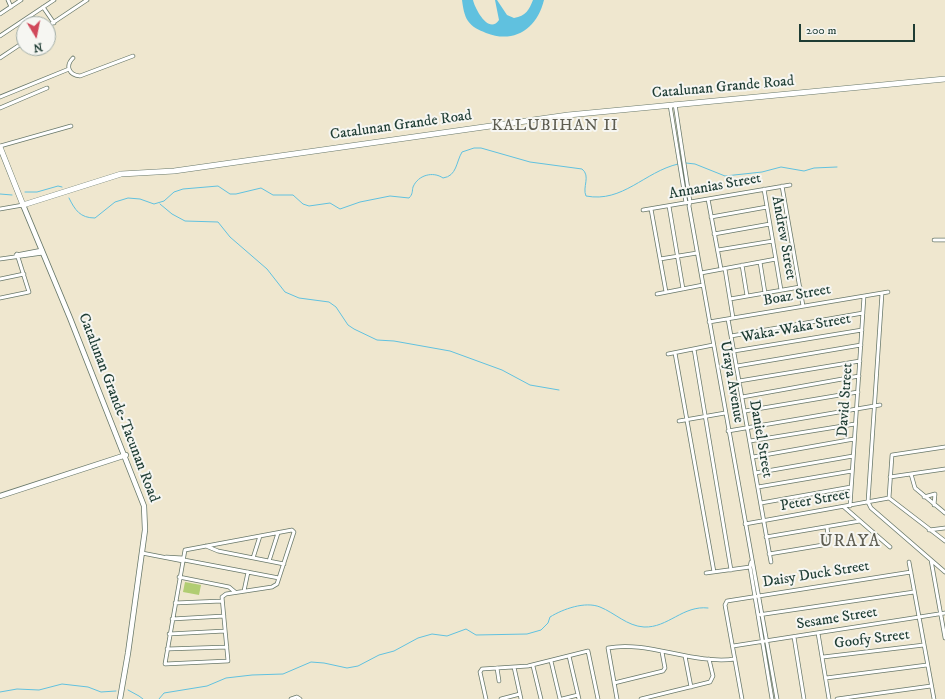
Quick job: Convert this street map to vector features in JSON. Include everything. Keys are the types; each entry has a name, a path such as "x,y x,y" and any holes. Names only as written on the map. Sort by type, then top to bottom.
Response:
{"main road":[{"name":"Catalunan Grande Road","path":"23,205 126,173 174,171 542,118 672,104 945,79"},
{"path":"0,146 23,205"},
{"name":"Catalunan Grande-Tacunan Road","path":"23,205 126,455 138,487 145,513 142,553 120,699"},
{"path":"0,496 126,455"}],"street":[{"path":"8,0 11,7"},
{"path":"0,14 21,0"},
{"path":"0,36 54,0"},
{"path":"56,21 87,0"},
{"path":"43,7 50,16"},
{"path":"0,58 16,47"},
{"path":"73,58 68,63 69,69 77,76 82,76 133,56"},
{"path":"0,97 69,69"},
{"path":"0,108 47,88"},
{"path":"672,104 677,121 688,202"},
{"path":"672,104 673,122 681,173 688,202"},
{"path":"673,122 677,121"},
{"path":"0,146 71,126"},
{"path":"677,147 681,146"},
{"path":"681,173 685,172"},
{"name":"Annanias Street","path":"644,210 790,185"},
{"path":"782,186 803,306"},
{"name":"Andrew Street","path":"764,189 781,290"},
{"path":"708,199 714,234 730,299 733,318"},
{"name":"Uraya Avenue","path":"688,202 745,524 751,562 750,567 772,699"},
{"path":"0,209 23,205"},
{"path":"669,206 683,289"},
{"path":"711,216 767,207"},
{"path":"651,209 666,292"},
{"path":"714,234 770,224"},
{"path":"934,240 945,240"},
{"path":"718,250 773,241"},
{"path":"0,259 42,252"},
{"path":"660,259 697,253"},
{"path":"0,298 29,292 17,256"},
{"path":"701,273 776,259"},
{"path":"760,262 765,293"},
{"path":"742,266 747,296"},
{"path":"0,279 24,274"},
{"path":"657,294 703,285"},
{"path":"730,299 800,287"},
{"name":"Boaz Street","path":"709,322 888,292"},
{"path":"882,293 868,502 871,508 945,572"},
{"name":"David Street","path":"850,506 864,296"},
{"path":"731,336 863,313"},
{"name":"Daniel Street","path":"728,319 771,562"},
{"name":"Waka-Waka Street","path":"734,351 862,330"},
{"path":"668,354 713,345"},
{"path":"737,366 861,345"},
{"path":"694,349 731,570"},
{"path":"675,353 714,572"},
{"path":"739,381 860,361"},
{"path":"742,397 859,376"},
{"path":"745,411 858,392"},
{"path":"728,431 880,405"},
{"path":"679,421 725,413"},
{"path":"750,441 855,424"},
{"path":"753,457 854,439"},
{"path":"945,447 892,456 889,498 945,541"},
{"path":"755,472 853,456"},
{"path":"890,477 945,469"},
{"path":"758,488 852,471"},
{"path":"911,474 913,486 945,514"},
{"path":"760,503 851,487"},
{"path":"924,497 935,494 939,490"},
{"path":"934,504 935,494"},
{"name":"Peter Street","path":"745,524 889,498"},
{"path":"844,507 890,547"},
{"path":"766,536 860,521"},
{"path":"769,554 828,544 830,542 827,527"},
{"path":"929,530 945,528"},
{"path":"294,531 277,584 274,586 222,595 227,662 167,665 164,663 184,552 206,546 278,533 294,531"},
{"path":"269,561 278,533"},
{"path":"254,558 260,536"},
{"path":"206,546 218,551 284,564"},
{"path":"142,553 279,578"},
{"path":"931,560 945,638"},
{"name":"Uraya Avenue","path":"751,562 754,566 777,699"},
{"path":"909,562 934,699"},
{"path":"706,573 754,566"},
{"path":"244,591 248,572"},
{"name":"Daisy Duck Street","path":"733,646 726,601 911,572"},
{"path":"179,577 229,587 235,592"},
{"name":"Daisy Duck Street","path":"758,615 914,592"},
{"path":"175,603 222,601"},
{"name":"Sesame Street","path":"733,646 945,613"},
{"path":"172,619 224,616"},
{"path":"169,634 225,631"},
{"path":"818,633 830,699"},
{"path":"794,637 804,699"},
{"name":"Goofy Street","path":"822,658 924,645"},
{"path":"617,699 608,648 627,646 709,660 719,661 735,659"},
{"path":"733,646 742,699"},
{"path":"167,649 227,647"},
{"path":"486,699 480,671 482,669 533,666 588,651 598,699"},
{"path":"614,683 663,671 665,668 662,652"},
{"path":"551,661 561,699 578,697 569,656"},
{"path":"685,656 691,687"},
{"path":"641,699 691,687 712,680 709,660"},
{"path":"826,678 927,665"},
{"path":"533,666 541,699"},
{"path":"514,667 522,699"},
{"path":"497,668 499,681"},
{"path":"768,675 772,674"},
{"path":"837,699 931,686"},
{"path":"502,699 520,694"},
{"path":"291,699 297,697 300,699"}],"green space":[{"path":"185,582 201,585 199,595 183,592"}],"water":[{"path":"462,0 473,0 476,9 483,19 487,23 495,24 499,20 495,0 497,0 507,15 514,18 521,16 526,12 533,0 544,0 541,10 530,26 523,32 506,37 486,33 472,25 468,21 464,11"}],"waterway":[{"path":"69,198 73,206 82,215 90,218 95,218 115,202 128,198 140,199 154,204 164,201 174,192 183,189 218,186 230,194 261,188 273,195 293,195 303,204 309,206 330,203 340,209 360,202 390,196 409,198 412,194 413,187 418,180 426,175 435,175 443,178 448,177 454,172 462,152 474,148 481,148 530,162 582,169 586,175 586,196 599,197 622,191 654,173 678,164"},
{"path":"686,163 695,164 725,176 762,172 781,167 804,171 814,168 837,167"},
{"path":"25,192 37,192 58,186 62,187"},
{"path":"0,194 12,195"},
{"path":"160,204 172,214 185,221 218,222 230,237 267,269 285,292 299,298 329,302 336,307 348,325 377,340 394,341 450,351 502,370 530,385 559,390"},
{"path":"159,699 164,693 207,686 226,678 283,674 311,662 347,668 358,666 379,655 394,651 418,638 432,634 447,636 466,629 476,635 527,634 541,630 548,623 550,617 555,614 581,605 594,605 600,607 627,622 644,627 661,624 691,610 708,608"},
{"path":"0,692 17,689 39,690 62,684 88,687 101,692 116,691"},
{"path":"128,690 143,699"}],"district":[{"name":"KALUBIHAN II","path":"555,127"},
{"name":"URAYA","path":"850,542"}]}
